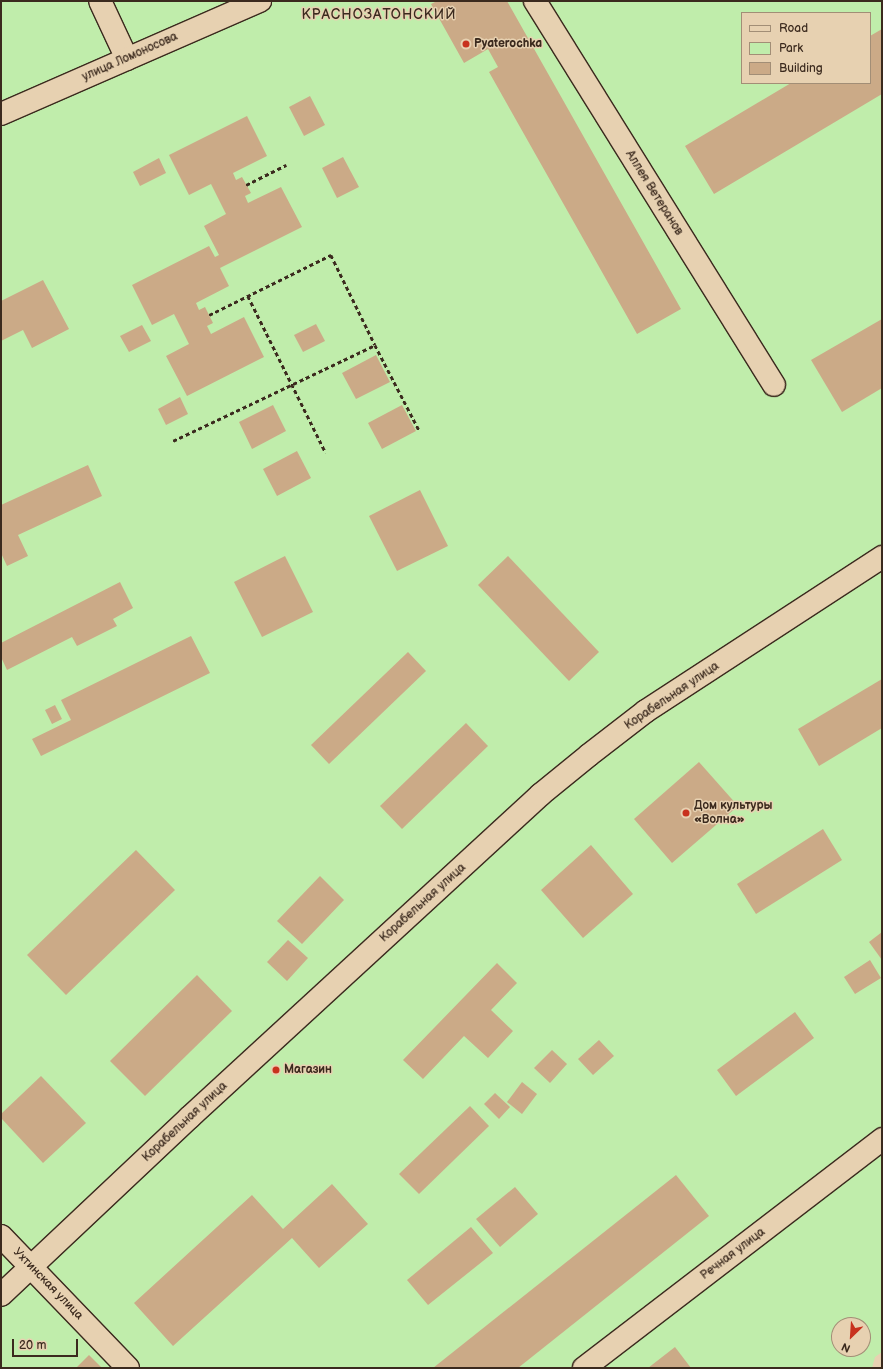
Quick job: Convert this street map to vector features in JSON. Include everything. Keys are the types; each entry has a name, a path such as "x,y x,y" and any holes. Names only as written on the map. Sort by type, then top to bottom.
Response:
{"street":[{"path":"100,1 127,59"},
{"name":"улица Ломоносова","path":"1,114 260,1"},
{"name":"Аллея Ветеранов","path":"535,1 774,385"},
{"name":"Корабельная улица","path":"1,1295 32,1268 190,1117 535,801 589,755 646,711 882,557"},
{"name":"Речная улица","path":"584,1368 882,1139"},
{"name":"Ухтинская улица","path":"1,1236 128,1368"}],"path":[{"path":"246,185 286,165"},
{"path":"209,315 331,255 419,430"},
{"path":"248,296 326,453"},
{"path":"173,441 375,345"}],"green space":[{"path":"1,1 882,1 882,1352 875,1357 872,1368 1,1368"}],"building":[{"path":"437,1 507,1 681,309 637,334 489,72 498,67 488,49 464,63 431,4"},
{"path":"882,29 882,94 714,194 685,146 789,84 871,84 871,35"},
{"path":"310,96 325,125 304,136 289,107"},
{"path":"247,116 267,156 233,173 236,180 242,177 251,193 245,196 248,203 281,187 302,227 220,268 229,286 196,303 199,310 205,307 213,323 207,326 211,334 244,317 264,357 187,396 166,356 189,344 174,314 152,325 132,285 209,246 215,257 219,255 204,226 226,214 211,184 189,195 169,155"},
{"path":"343,157 359,187 337,198 322,168"},
{"path":"159,158 166,173 140,186 133,172"},
{"path":"43,280 69,329 32,348 23,330 1,341 1,301"},
{"path":"882,319 882,388 842,412 811,360"},
{"path":"316,324 325,341 303,352 294,335"},
{"path":"142,325 151,341 129,352 120,336"},
{"path":"376,355 390,382 356,399 342,373"},
{"path":"180,397 188,414 166,425 158,409"},
{"path":"273,405 286,431 252,449 239,422"},
{"path":"402,405 416,431 382,449 368,423"},
{"path":"297,451 311,478 277,496 263,469"},
{"path":"88,465 102,496 18,535 28,556 7,566 1,553 1,505"},
{"path":"420,490 448,546 397,571 369,516"},
{"path":"285,556 313,612 262,637 234,582"},
{"path":"508,556 599,652 569,681 478,585"},
{"path":"120,582 133,608 113,619 117,626 77,646 72,637 7,670 1,657 1,643"},
{"path":"191,636 210,673 41,756 32,739 71,720 61,700"},
{"path":"408,652 426,671 329,764 311,745"},
{"path":"882,679 882,728 819,766 798,729"},
{"path":"55,705 62,719 52,724 45,710"},
{"path":"466,723 488,746 402,829 380,806"},
{"name":"Дом культуры «Волна»","path":"699,762 738,806 672,863 634,819"},
{"path":"823,829 842,860 756,914 737,884"},
{"path":"591,845 633,894 583,938 541,890"},
{"path":"136,850 175,890 66,995 27,955"},
{"path":"320,876 344,900 302,944 277,921"},
{"path":"882,932 882,960 869,942"},
{"path":"288,940 308,958 287,981 267,962"},
{"path":"870,960 881,978 855,994 844,977"},
{"path":"497,963 517,983 491,1010 513,1031 488,1058 464,1036 423,1079 403,1060"},
{"path":"197,975 232,1011 145,1096 110,1061"},
{"path":"795,1012 814,1038 736,1096 717,1070"},
{"path":"599,1040 614,1056 593,1075 578,1059"},
{"path":"552,1050 567,1064 550,1083 534,1068"},
{"path":"41,1076 86,1123 43,1163 1,1118 1,1114"},
{"path":"522,1082 537,1094 522,1114 507,1102"},
{"path":"495,1093 510,1107 499,1119 484,1104"},
{"path":"470,1106 489,1126 419,1194 399,1174"},
{"path":"676,1175 709,1216 518,1368 433,1368"},
{"path":"332,1184 368,1224 319,1268 292,1238 173,1346 134,1303 252,1195 283,1229"},
{"path":"515,1187 538,1214 500,1247 476,1219"},
{"path":"471,1227 493,1253 428,1305 407,1280"},
{"path":"675,1347 691,1368 648,1368"},
{"path":"89,1355 102,1368 76,1368"}],"place":[{"name":"Pyaterochka","path":"466,44"},
{"name":"Дом культуры «Волна»","path":"686,813"},
{"name":"Магазин","path":"276,1070"}],"district":[{"name":"КРАСНОЗАТОНСКИЙ","path":"379,15"}]}
